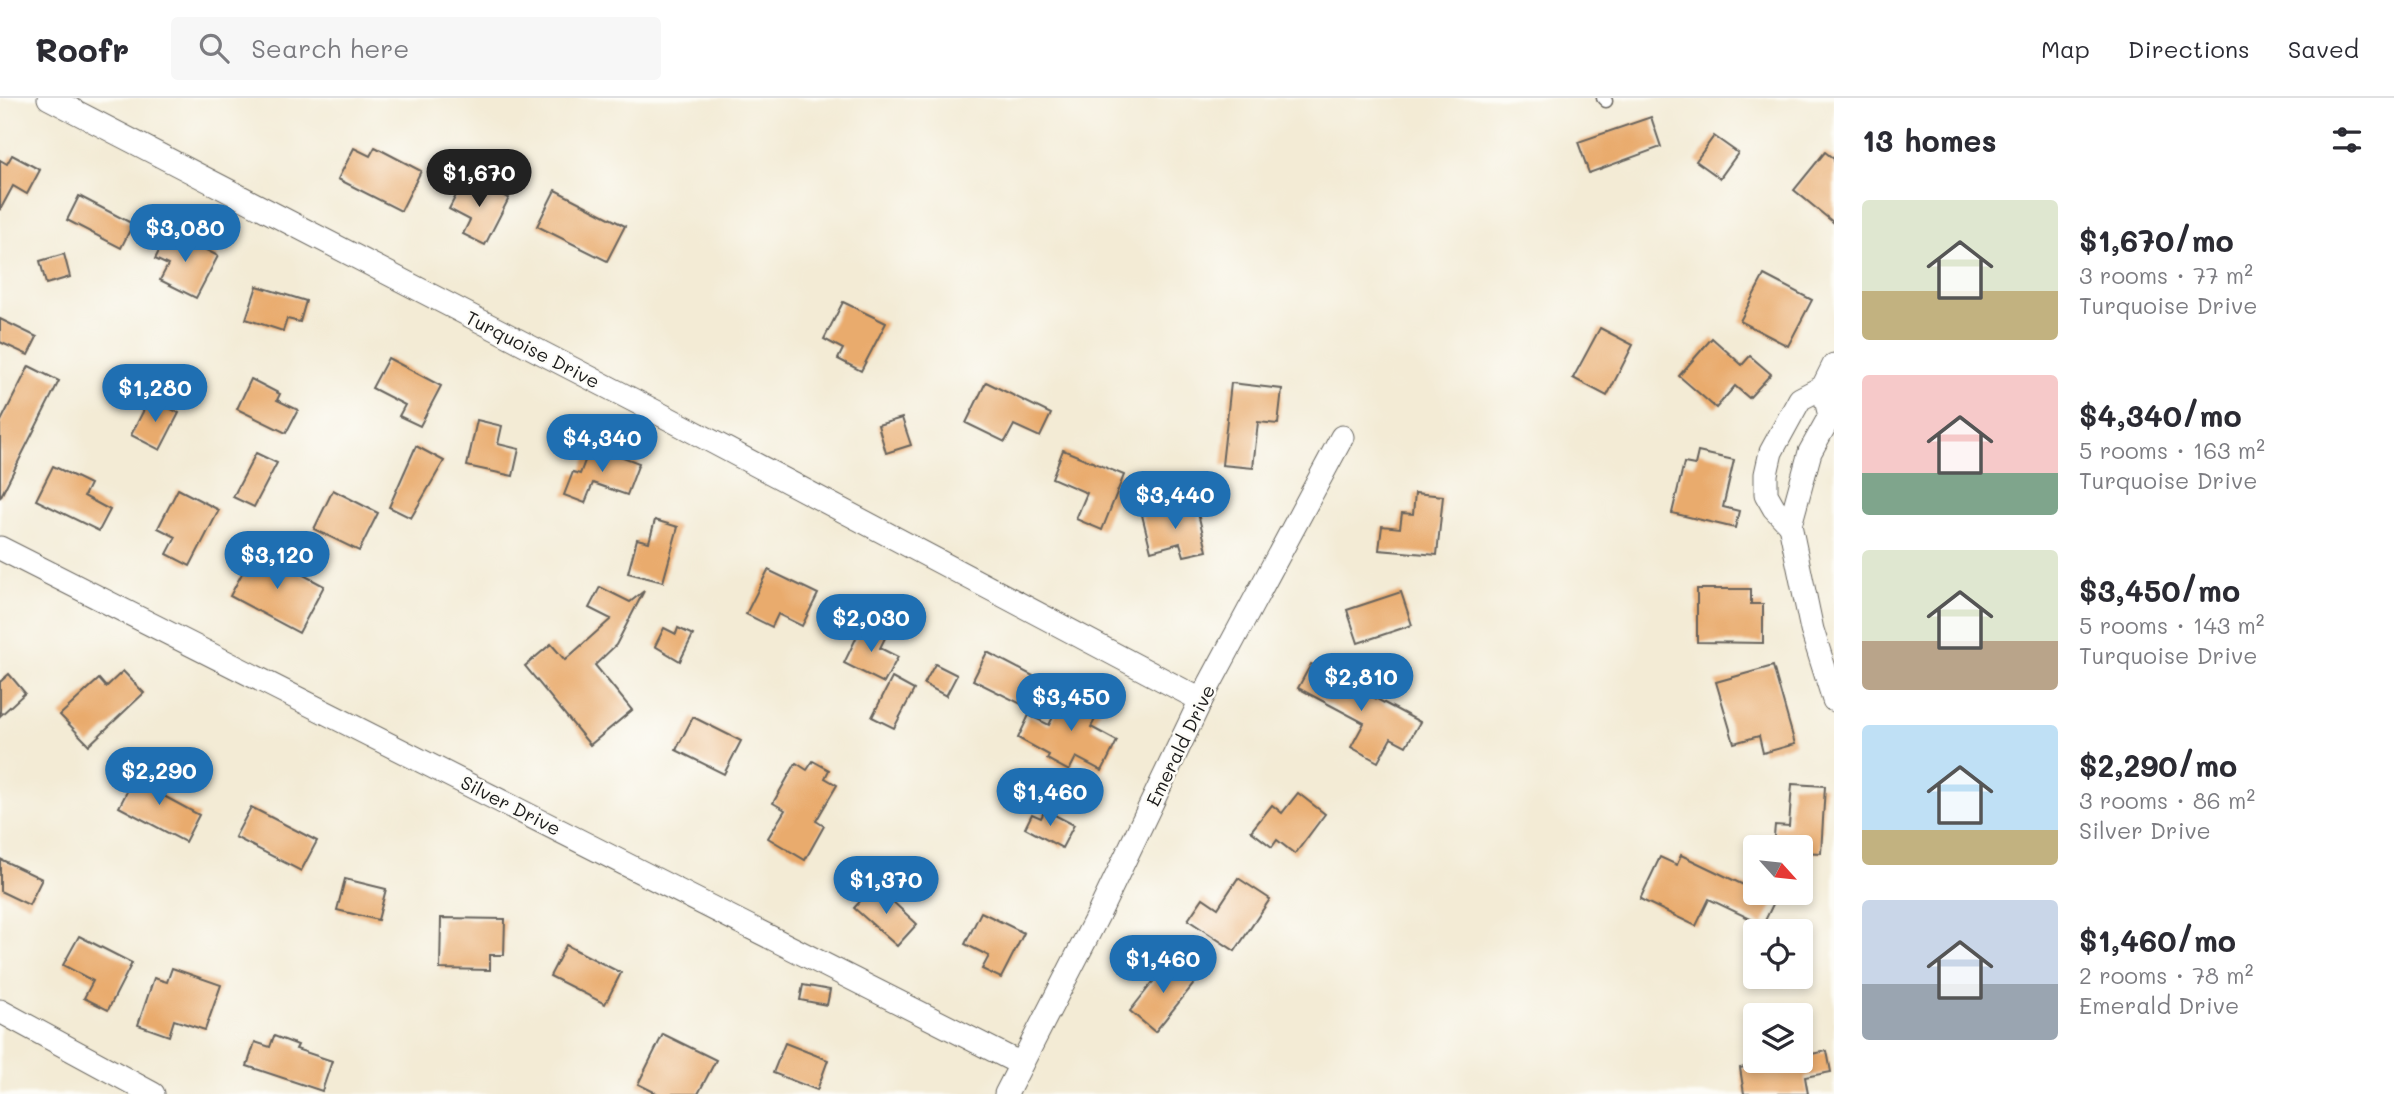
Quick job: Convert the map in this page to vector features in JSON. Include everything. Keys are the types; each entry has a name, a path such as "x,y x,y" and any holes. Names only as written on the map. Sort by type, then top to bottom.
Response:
{"street":[{"name":"Turquoise Drive","path":"49,98 662,415 1201,700"},
{"path":"1790,525 1774,508 1766,494 1766,474 1771,452 1800,399 1823,387 1834,365"},
{"path":"1823,387 1830,416 1810,452 1790,525 1812,630 1834,700"},
{"name":"Emerald Drive","path":"1006,1094 1098,915 1201,700 1342,437"},
{"name":"Silver Drive","path":"0,548 1021,1064"},
{"path":"0,1011 153,1094"}],"building":[{"path":"1651,117 1661,147 1589,173 1578,142"},
{"path":"1714,136 1738,153 1720,178 1696,161"},
{"path":"375,147 421,171 401,211 338,179 354,148 370,156"},
{"path":"1825,152 1834,159 1834,223 1794,190"},
{"path":"12,155 40,170 27,194 13,186 0,210 0,160 7,164"},
{"path":"466,176 509,198 485,245 463,234 470,220 449,209"},
{"path":"555,190 625,226 607,261 537,226"},
{"path":"79,196 133,224 121,248 67,220"},
{"path":"169,231 218,256 196,298 160,280 168,265 155,259"},
{"path":"64,254 70,277 46,284 40,261"},
{"path":"1764,275 1812,300 1788,346 1740,321"},
{"path":"257,286 306,301 300,322 287,319 283,331 246,319"},
{"path":"843,302 886,323 861,371 838,359 843,349 824,339"},
{"path":"0,319 37,337 28,355 0,342"},
{"path":"1600,328 1633,345 1607,396 1573,378"},
{"path":"1712,338 1742,365 1750,356 1771,374 1749,398 1735,386 1716,408 1679,376"},
{"path":"388,358 441,386 420,426 399,416 405,405 372,388"},
{"path":"29,366 59,381 0,498 0,423"},
{"path":"251,379 280,394 277,400 298,410 286,433 237,409"},
{"path":"986,382 1051,414 1040,437 1014,425 1005,442 966,423"},
{"path":"1231,383 1282,389 1278,424 1258,422 1253,468 1222,465"},
{"path":"150,398 179,413 160,450 131,435"},
{"path":"902,418 911,445 886,453 878,425"},
{"path":"477,420 502,426 498,444 519,449 513,476 467,466"},
{"path":"591,445 639,463 627,495 593,483 585,503 564,495 573,472 580,474"},
{"path":"416,446 444,461 411,518 389,507"},
{"path":"1063,450 1124,475 1102,530 1076,519 1087,493 1052,478"},
{"path":"1698,452 1734,460 1723,507 1739,511 1735,528 1672,513 1684,463 1695,465"},
{"path":"256,453 277,463 254,507 233,497"},
{"path":"53,466 90,484 84,496 110,510 99,531 36,500"},
{"path":"178,489 219,510 190,566 167,554 176,537 158,528"},
{"path":"333,490 378,513 359,551 314,529"},
{"path":"1415,493 1443,496 1437,555 1379,550 1382,526 1400,528 1402,513 1413,514"},
{"path":"1173,507 1175,515 1197,509 1207,551 1184,556 1180,543 1151,551 1142,515"},
{"path":"655,520 678,527 663,582 628,573 637,539 649,542"},
{"path":"255,549 324,586 299,633 230,596"},
{"path":"768,570 818,594 802,626 778,614 772,627 746,614"},
{"path":"600,587 630,602 644,591 616,645 595,665 632,710 590,745 525,666 551,644 565,660 611,619 589,608"},
{"path":"1697,589 1751,589 1751,604 1763,604 1763,643 1697,642"},
{"path":"1401,592 1412,625 1358,643 1347,610"},
{"path":"864,622 887,634 880,648 898,657 884,683 844,663"},
{"path":"664,628 676,634 678,628 693,635 680,661 655,646"},
{"path":"987,652 1035,677 1021,704 973,680"},
{"path":"935,664 957,675 946,696 924,684"},
{"path":"1311,664 1420,722 1406,746 1391,738 1378,762 1351,747 1364,723 1298,688"},
{"path":"1773,666 1795,744 1763,753 1759,736 1734,743 1716,682"},
{"path":"123,671 144,693 89,745 60,715 99,679 106,687"},
{"path":"9,674 25,693 0,716 0,682"},
{"path":"892,678 914,690 894,728 872,717"},
{"path":"1069,686 1103,704 1091,727 1117,741 1102,771 1076,757 1069,771 1047,759 1049,755 1018,738 1029,715 1049,725"},
{"path":"693,717 741,741 724,774 676,750"},
{"path":"813,761 829,770 825,778 837,785 816,821 824,826 805,860 768,838 785,810 773,803 796,763 807,770"},
{"path":"152,771 170,781 162,795 199,815 185,842 119,807 133,780 144,786"},
{"path":"1792,784 1825,786 1821,853 1813,853 1813,835 1774,835 1775,825 1789,826"},
{"path":"1298,793 1325,814 1295,854 1277,840 1272,847 1251,831 1272,805 1282,813"},
{"path":"251,807 317,841 301,871 235,837"},
{"path":"1045,810 1074,825 1062,848 1025,828 1032,814 1041,818"},
{"path":"1681,855 1743,885 1743,905 1773,905 1766,919 1751,919 1709,899 1696,926 1640,899 1660,857 1677,865"},
{"path":"0,859 42,879 29,905 0,891"},
{"path":"1238,878 1270,899 1235,951 1188,920 1203,898 1218,908"},
{"path":"345,879 386,889 378,920 337,910"},
{"path":"875,885 917,924 897,946 854,908"},
{"path":"981,912 1024,933 1001,978 982,969 989,956 965,944"},
{"path":"441,918 505,919 504,955 490,955 490,970 440,969"},
{"path":"79,936 132,963 108,1010 84,998 93,981 63,965"},
{"path":"566,945 621,973 605,1004 550,976"},
{"path":"1171,959 1197,980 1155,1032 1130,1011"},
{"path":"172,968 221,985 205,1030 174,1020 169,1036 138,1025 154,978 167,982"},
{"path":"803,985 830,990 827,1005 800,1000"},
{"path":"663,1034 716,1060 698,1094 658,1094 638,1084"},
{"path":"274,1036 298,1045 296,1049 332,1061 322,1091 247,1066 255,1042 270,1047"},
{"path":"785,1043 828,1060 817,1090 773,1073"},
{"path":"1827,1051 1831,1072 1805,1077 1808,1094 1744,1094 1740,1068 1743,1067 1743,1073 1813,1073 1813,1054"}]}
